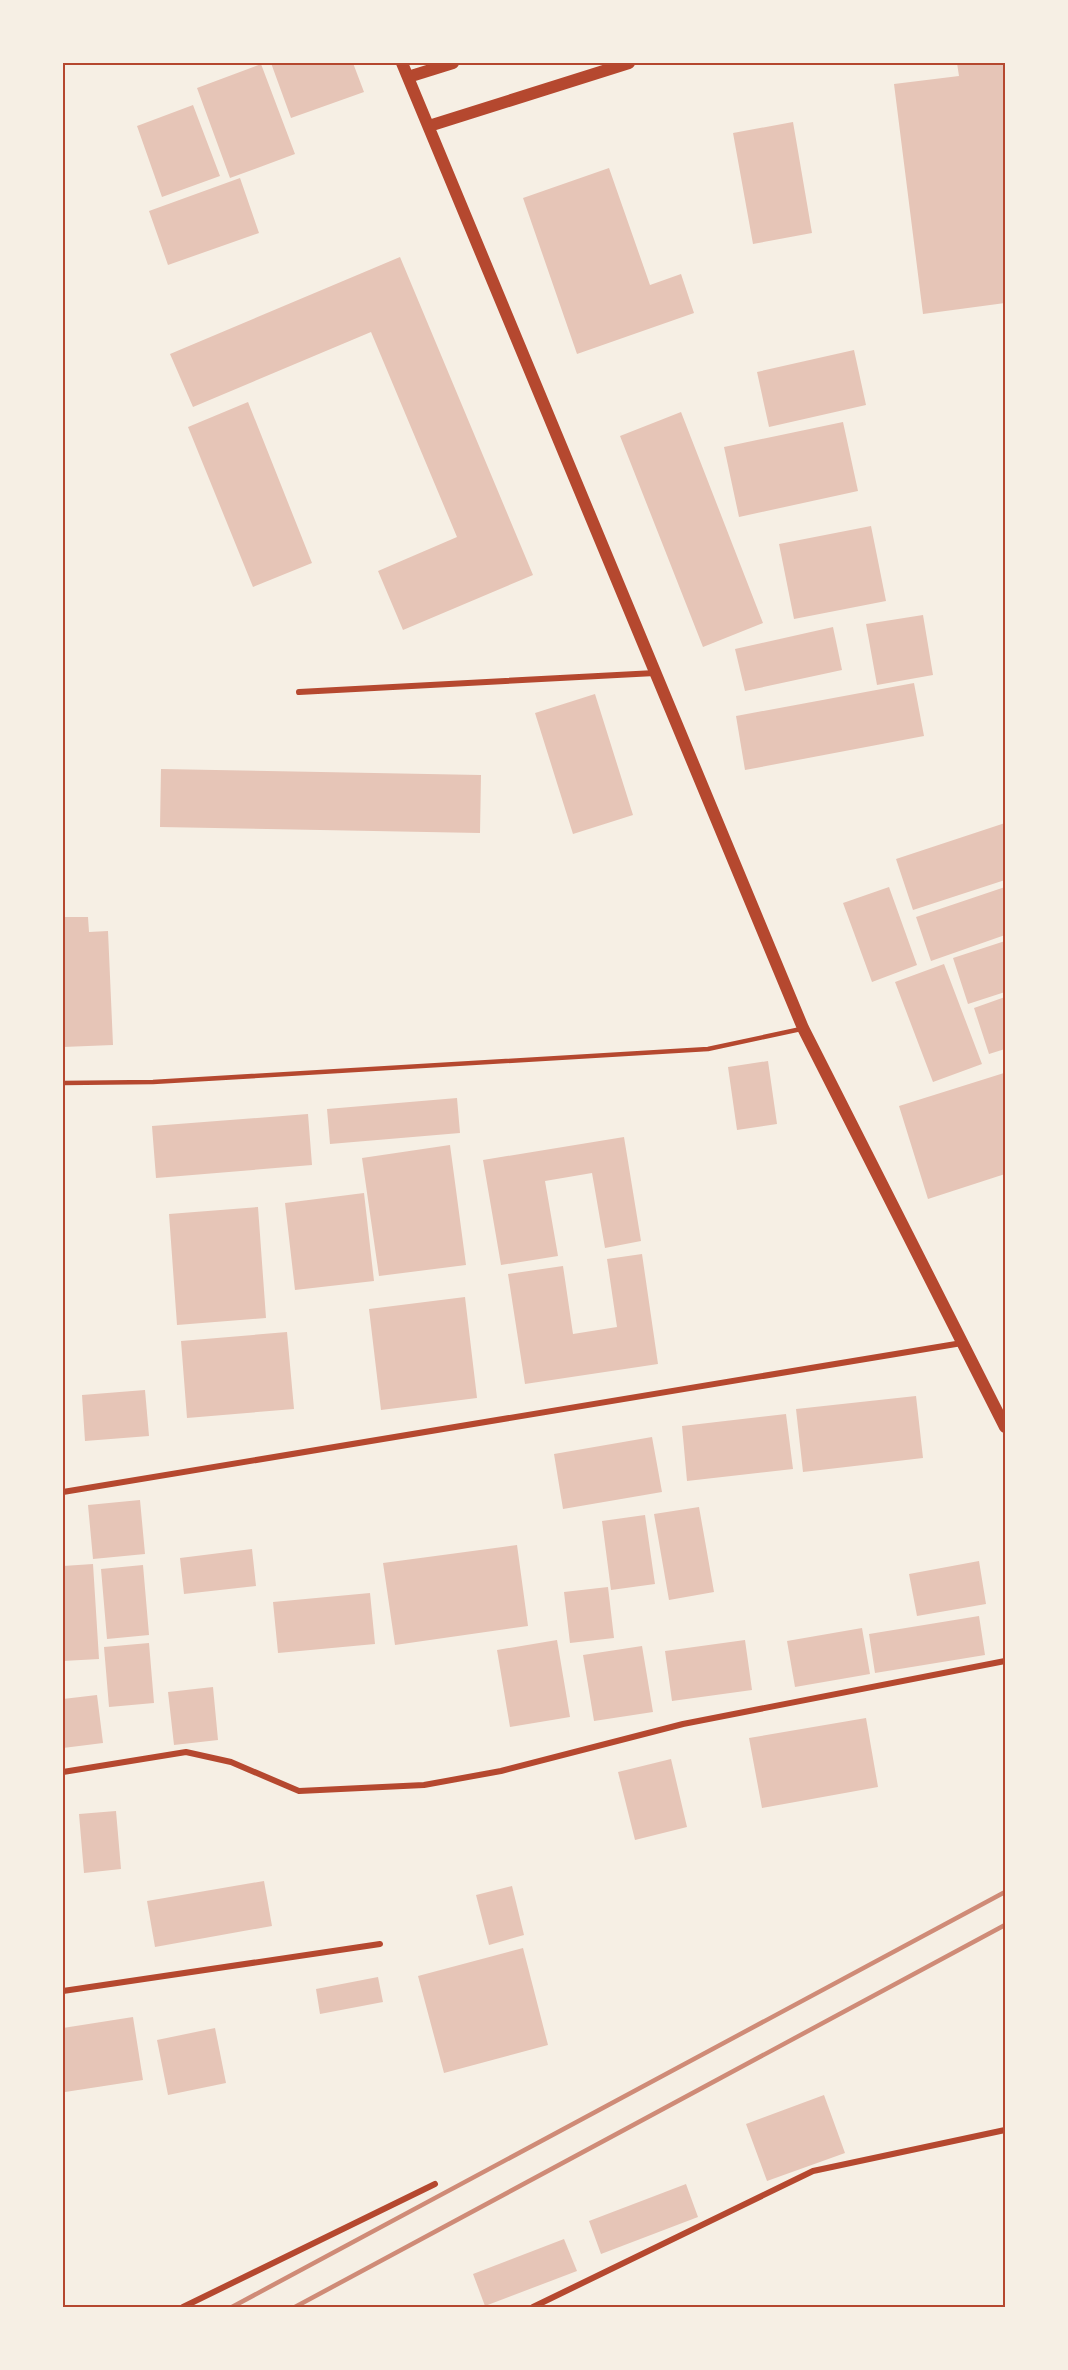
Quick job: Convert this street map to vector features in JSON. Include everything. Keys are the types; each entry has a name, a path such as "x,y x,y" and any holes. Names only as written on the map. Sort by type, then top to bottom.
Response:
{"main road":[{"path":"402,63 803,1028 1005,1427"},
{"path":"408,77 453,63"},
{"path":"429,126 629,63"}],"street":[{"path":"299,692 656,673"},
{"path":"63,1492 963,1343"},
{"path":"63,1772 186,1752 231,1762 299,1791 424,1785 501,1771 683,1724 1005,1661"},
{"path":"63,1991 380,1944"},
{"path":"533,2307 813,2171 1005,2130"},
{"path":"183,2307 435,2184"}],"lane":[{"path":"63,1083 153,1082 708,1049 803,1028"}],"building":[{"path":"271,63 353,63 364,92 291,118"},
{"path":"957,63 1004,63 1005,303 923,314 894,84 959,76"},
{"path":"261,64 295,154 230,178 197,88"},
{"path":"193,105 220,176 162,197 137,126"},
{"path":"793,122 812,233 753,244 733,133"},
{"path":"609,168 650,285 681,274 694,313 577,354 523,198"},
{"path":"240,178 259,233 168,265 149,211"},
{"path":"400,257 533,575 403,630 378,571 457,537 371,332 193,407 170,354"},
{"path":"854,350 866,405 769,427 757,372"},
{"path":"248,402 312,563 253,587 188,427"},
{"path":"681,412 763,623 703,647 620,436"},
{"path":"843,422 858,491 739,517 724,447"},
{"path":"871,526 886,601 794,619 779,544"},
{"path":"923,615 933,675 877,685 866,624"},
{"path":"833,627 842,670 745,691 735,649"},
{"path":"914,683 924,736 745,770 736,716"},
{"path":"595,694 633,815 573,834 535,713"},
{"path":"161,769 481,775 480,833 160,827"},
{"path":"1005,823 1005,880 913,910 896,859"},
{"path":"889,887 917,965 872,982 843,903"},
{"path":"1005,887 1005,935 931,961 916,917"},
{"path":"63,917 88,917 89,932 108,931 113,1045 63,1047"},
{"path":"1005,941 1005,992 968,1004 953,958"},
{"path":"944,964 982,1064 933,1082 895,982"},
{"path":"1005,997 1005,1049 989,1054 974,1008"},
{"path":"768,1061 777,1124 737,1130 728,1067"},
{"path":"1004,1073 1005,1174 928,1199 899,1106"},
{"path":"457,1098 460,1133 330,1144 327,1109"},
{"path":"308,1114 312,1165 156,1178 152,1126"},
{"path":"624,1137 641,1241 605,1248 592,1173 545,1181 558,1256 501,1265 483,1160"},
{"path":"450,1145 466,1265 379,1276 362,1158"},
{"path":"364,1193 374,1281 295,1290 285,1203"},
{"path":"258,1207 266,1318 177,1325 169,1214"},
{"path":"642,1254 658,1364 525,1384 508,1274 563,1266 573,1334 617,1327 607,1259"},
{"path":"465,1297 477,1398 381,1410 369,1309"},
{"path":"287,1332 294,1409 187,1418 181,1341"},
{"path":"145,1390 149,1436 85,1441 82,1395"},
{"path":"916,1396 923,1458 803,1472 796,1409"},
{"path":"786,1414 793,1469 687,1481 682,1426"},
{"path":"652,1437 662,1492 563,1509 554,1454"},
{"path":"140,1500 145,1554 93,1559 88,1505"},
{"path":"699,1507 714,1592 669,1600 654,1514"},
{"path":"645,1515 655,1584 611,1590 602,1521"},
{"path":"517,1545 528,1626 395,1645 383,1563"},
{"path":"252,1549 256,1586 184,1594 180,1558"},
{"path":"979,1561 986,1604 917,1616 909,1574"},
{"path":"93,1564 99,1659 63,1661 63,1566"},
{"path":"143,1565 149,1635 107,1639 101,1569"},
{"path":"608,1587 614,1638 570,1643 564,1592"},
{"path":"370,1593 375,1644 278,1653 273,1602"},
{"path":"979,1616 985,1655 875,1673 869,1634"},
{"path":"862,1628 870,1674 795,1687 787,1641"},
{"path":"557,1640 570,1717 510,1727 497,1650"},
{"path":"745,1640 752,1690 672,1701 665,1651"},
{"path":"149,1643 154,1703 109,1707 104,1647"},
{"path":"642,1646 653,1712 594,1721 583,1655"},
{"path":"213,1687 218,1740 174,1745 168,1692"},
{"path":"97,1695 103,1743 63,1748 63,1699"},
{"path":"866,1718 878,1787 762,1808 749,1738"},
{"path":"671,1759 687,1827 635,1840 618,1772"},
{"path":"116,1811 121,1869 84,1873 79,1814"},
{"path":"264,1881 272,1926 155,1947 147,1901"},
{"path":"512,1886 524,1935 489,1945 476,1895"},
{"path":"523,1948 548,2045 444,2073 418,1976"},
{"path":"378,1977 383,2002 320,2014 316,1989"},
{"path":"133,2017 143,2080 65,2092 63,2028"},
{"path":"215,2028 226,2083 168,2095 157,2040"},
{"path":"824,2095 845,2153 767,2181 746,2124"},
{"path":"686,2184 698,2217 601,2254 589,2221"},
{"path":"564,2239 577,2271 485,2306 473,2274"}],"railway":[{"path":"232,2307 1005,1892"},
{"path":"295,2307 1005,1925"}]}
